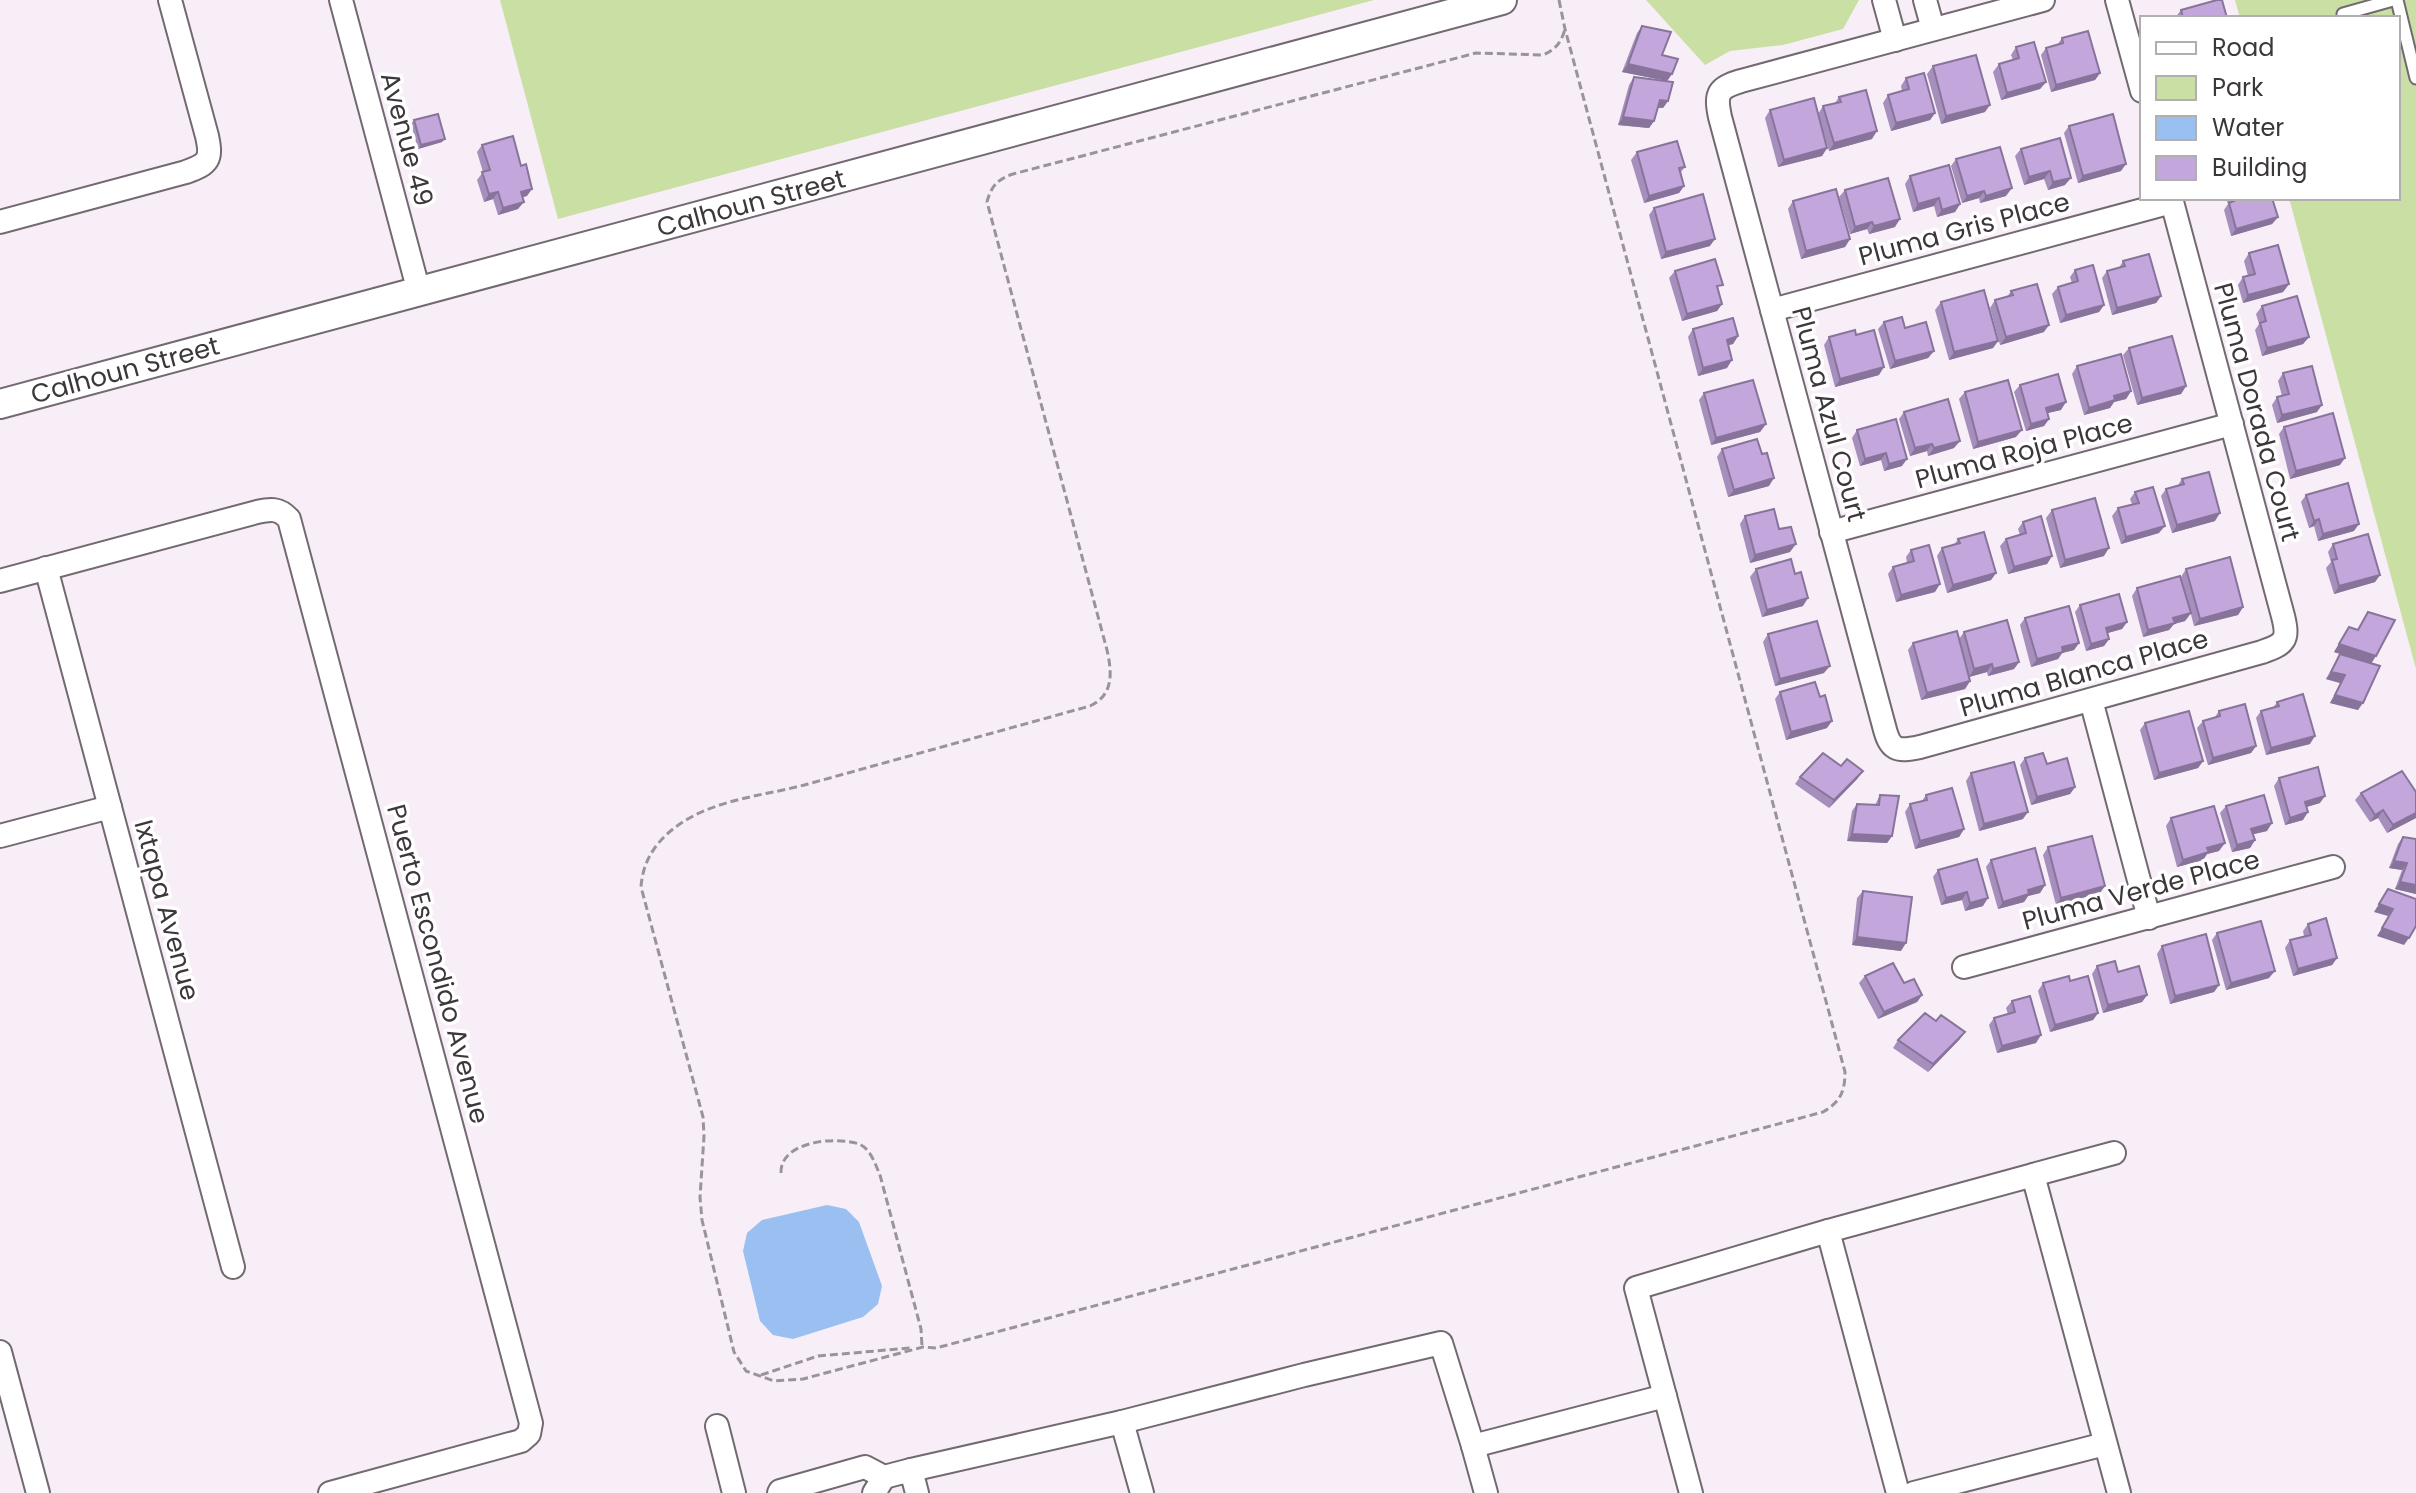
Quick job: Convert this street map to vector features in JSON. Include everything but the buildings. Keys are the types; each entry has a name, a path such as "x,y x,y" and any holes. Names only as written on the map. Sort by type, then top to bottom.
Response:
{"street":[{"path":"0,222 186,172 208,160 210,150 207,136 170,0"},
{"name":"Avenue 49","path":"341,0 419,292"},
{"name":"Calhoun Street","path":"0,404 1502,0"},
{"path":"1884,0 1895,40 2043,0"},
{"path":"1925,0 1933,29"},
{"path":"2117,0 2140,84"},
{"name":"Pluma Azul Court","path":"1895,40 1727,85 1719,92 1717,103 1888,740 1895,748"},
{"name":"Pluma Gris Place","path":"1772,310 2171,200"},
{"name":"Pluma Dorada Court","path":"2171,200 2283,616 2286,630 2284,641"},
{"name":"Pluma Roja Place","path":"1831,532 2232,424"},
{"name":"Puerto Escondido Avenue","path":"46,568 271,509 281,511 289,519 531,1423 529,1434 521,1441 330,1493"},
{"path":"0,581 46,568"},
{"name":"Ixtapa Avenue","path":"46,568 233,1267"},
{"name":"Pluma Blanca Place","path":"1895,748 1920,747 2091,700 2262,652 2284,641"},
{"path":"2091,700 2149,918"},
{"path":"0,836 110,807"},
{"name":"Pluma Verde Place","path":"1964,967 2333,867"},
{"path":"1691,1493 1636,1288 1828,1231 2114,1153"},
{"path":"2033,1175 2119,1493"},
{"path":"1828,1231 1898,1493"},
{"path":"779,1493 830,1485 865,1467 879,1485 911,1470 1122,1422 1441,1343 1486,1493"},
{"path":"0,1352 38,1493"},
{"path":"1473,1446 1665,1396"},
{"path":"1122,1422 1142,1493"},
{"path":"717,1426 734,1493"},
{"path":"1914,1493 2105,1444"},
{"path":"911,1470 917,1493"}],"lane":[{"path":"2343,14 2395,0"},
{"path":"2400,19 2416,78"}],"path":[{"path":"758,1375 818,1356 936,1348 1823,1112 1839,1101 1845,1072 1559,0"},
{"path":"923,1347 803,1379 774,1381 746,1371 734,1352 702,1220 703,1117 641,887 642,870 647,858 665,835 716,806 1090,706 1103,697 1110,680 1107,650 987,202 989,192 1001,178 1476,53 1543,55 1561,43 1565,29"},
{"path":"781,1173 781,1167 794,1148 819,1143 833,1141 861,1145 872,1155 921,1329 923,1347"}],"green space":[{"path":"500,0 1374,0 558,219"},
{"path":"1646,0 1859,0 1843,29 1783,45 1730,51 1705,65"},
{"path":"2235,0 2416,0 2416,669 2290,200 2400,200 2400,16 2239,16"}],"water":[{"path":"827,1205 846,1209 859,1222 882,1286 878,1304 863,1317 793,1339 773,1335 760,1321 743,1251 747,1233 762,1220"}]}
